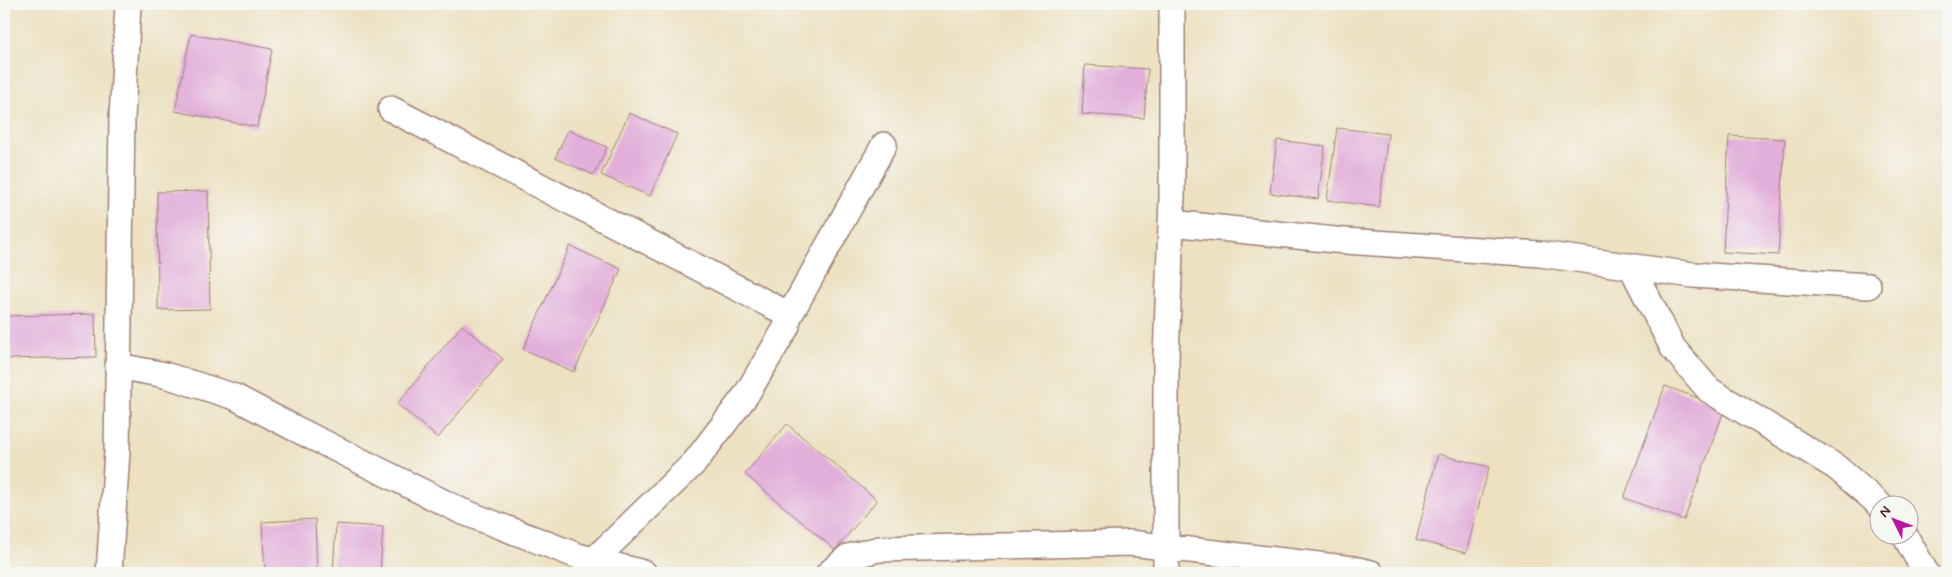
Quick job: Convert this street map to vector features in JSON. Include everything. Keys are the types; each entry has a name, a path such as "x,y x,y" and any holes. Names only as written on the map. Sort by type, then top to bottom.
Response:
{"street":[{"path":"109,573 117,452 122,118 128,4"},
{"path":"1166,573 1166,359 1171,223 1172,4"},
{"path":"391,109 780,310 788,316 787,326 746,396 695,462 594,560"},
{"path":"787,320 884,146"},
{"path":"1171,223 1345,241 1540,254 1692,275 1868,286"},
{"path":"1632,266 1672,348 1709,390 1836,467 1870,496"},
{"path":"118,366 165,375 235,397 461,511 578,556 644,573"},
{"path":"829,573 848,556 879,549 1130,544 1353,569 1370,573"},
{"path":"1910,544 1926,573"}],"building":[{"path":"191,34 272,49 257,127 175,111"},
{"path":"1085,65 1148,69 1144,118 1082,114"},
{"path":"629,113 677,134 650,196 601,175"},
{"path":"1337,128 1388,134 1379,207 1327,200"},
{"path":"568,130 607,147 594,175 555,158"},
{"path":"1729,136 1785,139 1778,255 1723,252"},
{"path":"1277,140 1325,146 1318,199 1270,193"},
{"path":"208,191 210,309 158,310 157,192"},
{"path":"570,246 621,269 574,372 523,349"},
{"path":"95,314 96,357 4,359 4,316"},
{"path":"462,325 503,359 438,438 397,404"},
{"path":"1665,386 1725,408 1684,520 1624,498"},
{"path":"787,424 877,500 835,550 745,474"},
{"path":"1438,454 1489,467 1466,553 1416,540"},
{"path":"315,519 317,573 265,573 262,522"},
{"path":"336,524 383,527 380,573 333,573"}]}
